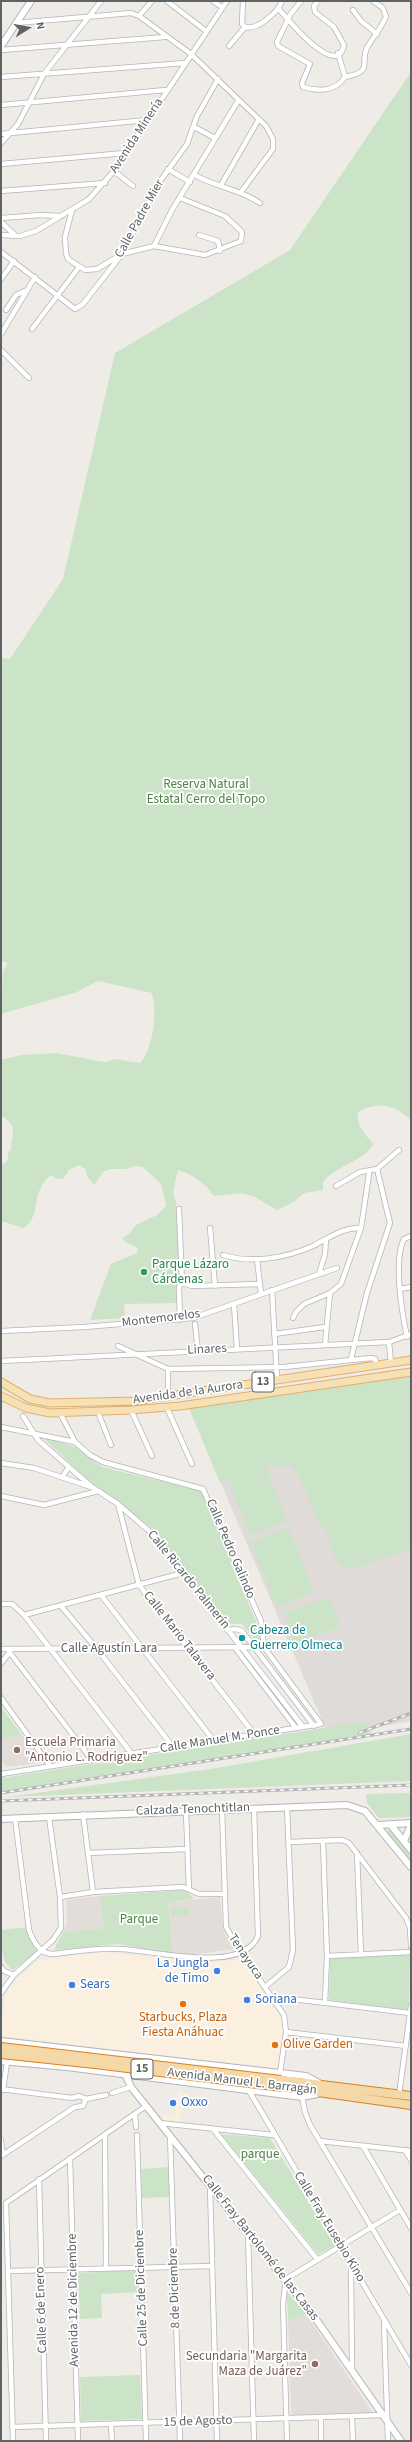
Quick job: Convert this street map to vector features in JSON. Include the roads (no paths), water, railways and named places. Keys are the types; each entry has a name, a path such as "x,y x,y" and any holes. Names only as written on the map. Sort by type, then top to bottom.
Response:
{"highway":[{"name":"Avenida Manuel L. Barragán","path":"1,2047 281,2080 411,2105"},
{"name":"Avenida Manuel L. Barragán","path":"1,2054 281,2080"},
{"name":"Avenida Manuel L. Barragán","path":"321,2088 411,2096"}],"main road":[{"name":"Avenida de la Aurora","path":"1,1382 17,1393 34,1400 60,1404 135,1401 168,1398 336,1370 411,1360"},
{"path":"358,1367 355,1375 359,1379"},
{"path":"334,1382 340,1376 336,1370"},
{"name":"Avenida de la Aurora","path":"60,1413 167,1408 334,1382 411,1372"},
{"name":"13","path":"1,1396 26,1408 60,1413"}],"street":[{"path":"1,46 31,1"},
{"path":"1,143 12,133 44,74 101,1"},
{"path":"139,16 152,1"},
{"path":"167,1 206,31"},
{"path":"213,1 223,8"},
{"name":"Avenida Minería","path":"1,235 16,236 36,231 89,199 105,183 227,1"},
{"path":"244,1 242,24 245,27"},
{"path":"245,27 249,28 258,25 278,8 282,1"},
{"path":"301,1 288,19 281,33 278,46 310,66 302,86 312,90 328,89 339,84 345,77 358,74 363,70 367,48 377,34 386,17 383,8 373,1"},
{"path":"278,8 324,54 329,56 338,53 344,45 334,27 315,12 314,6 318,1"},
{"path":"353,10 360,20 377,34"},
{"path":"16,23 131,13 139,16 165,37 191,54 269,130 272,139 270,154 241,192"},
{"path":"229,46 245,27"},
{"path":"1,50 165,37"},
{"path":"338,53 345,77"},
{"path":"1,77 185,63"},
{"name":"Calle Padre Mier","path":"58,295 76,310 88,300 122,254 154,192 168,169 187,144 203,105 218,79"},
{"path":"1,105 166,90"},
{"path":"154,246 172,210 195,175 215,138 238,101"},
{"path":"221,185 259,119"},
{"path":"1,134 147,120"},
{"path":"194,127 215,138"},
{"path":"1,164 125,152"},
{"path":"168,169 190,182"},
{"path":"114,171 133,186"},
{"path":"195,175 241,192 260,203"},
{"path":"1,191 105,183"},
{"path":"72,210 65,248 68,259 86,270 97,269 122,254 154,246 205,255 238,243 243,238 243,234 224,216 180,198"},
{"path":"1,218 41,215 61,216"},
{"path":"1,222 16,236"},
{"path":"199,235 217,240 220,243 220,250"},
{"path":"1,252 58,295"},
{"path":"1,279 14,261"},
{"path":"32,329 79,267"},
{"path":"1,334 36,277"},
{"path":"6,310 16,295 27,290"},
{"path":"1,350 29,378"},
{"path":"336,1186 360,1172 378,1169 399,1150"},
{"path":"352,1359 369,1285 390,1223 378,1169"},
{"path":"293,1318 296,1312 304,1304 330,1293 340,1284 361,1228 369,1174"},
{"path":"179,1209 182,1283 179,1287 180,1320"},
{"path":"210,1228 215,1286"},
{"path":"223,1256 240,1260 257,1259 301,1251 343,1231 361,1228"},
{"path":"409,1335 400,1289 401,1244 404,1239 411,1236"},
{"path":"319,1274 325,1254 326,1239"},
{"path":"257,1259 261,1293"},
{"name":"Montemorelos","path":"1,1330 84,1327 194,1318 261,1293 337,1268"},
{"path":"182,1283 192,1286 260,1284"},
{"path":"400,1289 411,1287"},
{"path":"272,1290 277,1380"},
{"path":"325,1345 325,1327 330,1293"},
{"path":"234,1304 237,1349"},
{"path":"195,1324 198,1351"},
{"path":"274,1334 325,1327"},
{"name":"Linares","path":"1,1361 389,1342 409,1335"},
{"path":"389,1342 391,1362"},
{"path":"118,1346 168,1369 276,1365 284,1367 374,1358 377,1365"},
{"path":"168,1369 168,1398"},
{"path":"167,1408 192,1464"},
{"path":"131,1410 152,1456"},
{"path":"98,1412 111,1445"},
{"path":"60,1413 75,1442"},
{"name":"Calle Ricardo Palmerín","path":"23,1416 33,1434 92,1488 118,1504 153,1534 303,1727"},
{"path":"1,1427 75,1442"},
{"name":"Calle Pedro Galindo","path":"75,1442 90,1456 103,1462 203,1489 261,1621 264,1647 321,1724"},
{"path":"1,1463 34,1468 92,1488"},
{"path":"62,1478 69,1467"},
{"path":"1,1496 44,1505 98,1491"},
{"name":"Calle Mario Talavera","path":"118,1504 139,1585 255,1735"},
{"path":"24,1616 183,1573"},
{"path":"101,1595 214,1741"},
{"path":"1,1604 12,1604 24,1616 132,1754"},
{"path":"61,1606 97,1649 173,1747"},
{"path":"227,1630 240,1630 314,1726"},
{"name":"Calle Agustín Lara","path":"7,1650 264,1647"},
{"path":"235,1648 296,1728"},
{"path":"1,1663 7,1650 92,1760"},
{"path":"1,1698 50,1766"},
{"name":"Calle Manuel M. Ponce","path":"3,1774 321,1724"},
{"path":"1,1769 3,1774"},
{"name":"Calzada Tenochtitlan","path":"1,1819 83,1814 354,1806 365,1811 411,1867"},
{"path":"265,1987 286,1970 291,1961 288,1807"},
{"path":"15,1818 29,1930 34,1942 42,1951 52,1954 121,1949 198,1958 241,1953 251,1948 258,1936 254,1808"},
{"name":"Tenayuca","path":"222,1809 226,1927 241,1953 284,2015 286,2032 281,2080"},
{"path":"186,1811 188,1889"},
{"path":"83,1814 93,1892"},
{"path":"1,1993 14,1975 42,1951 60,1928 60,1897 49,1817"},
{"path":"390,1824 411,1851 403,1857"},
{"path":"378,1825 411,1824 404,1841"},
{"path":"289,1842 342,1840 349,1843 406,1918 410,1928 411,1946"},
{"path":"322,1841 327,1956 325,2002"},
{"path":"88,1853 187,1849"},
{"path":"357,1852 361,1954"},
{"path":"60,1897 93,1892 183,1887 199,1894 224,1894"},
{"path":"327,1956 411,1952"},
{"path":"1,1967 4,1971 14,1975"},
{"path":"276,2002 292,1999 410,2013"},
{"path":"399,2095 411,2006"},
{"path":"286,2032 406,2046"},
{"path":"1,2041 188,2063 281,2080"},
{"path":"48,2046 53,2057 48,2066"},
{"path":"67,2067 62,2064 60,2057 62,2052 68,2049"},
{"name":"Calle Fray Bartolomé de las Casas","path":"124,2056 125,2074 131,2087 286,2279 352,2369 401,2441"},
{"path":"106,2095 86,2099 79,2096 72,2098 2,2090 4,2062 67,2067 302,2097 321,2088"},
{"path":"183,2082 180,2076 180,2070 188,2063"},
{"path":"112,2093 131,2087"},
{"name":"Calle Fray Eusebio Kino","path":"248,2089 273,2135 341,2246 411,2365"},
{"path":"302,2097 305,2112 320,2141 411,2293"},
{"path":"72,2098 75,2107"},
{"path":"1,2140 2,2155 75,2107 82,2106 86,2099"},
{"path":"13,2441 5,2206 11,2198 146,2106"},
{"path":"135,2114 136,2127"},
{"path":"160,2123 273,2135"},
{"path":"213,2129 317,2259"},
{"path":"104,2135 106,2268"},
{"name":"Calle 25 de Diciembre","path":"137,2135 146,2441"},
{"name":"8 de Diciembre","path":"170,2135 180,2441"},
{"path":"320,2141 411,2151"},
{"path":"363,2146 411,2228"},
{"path":"405,2150 411,2160"},
{"name":"Avenida 12 de Diciembre","path":"70,2158 78,2441"},
{"name":"Calle 6 de Enero","path":"39,2179 46,2441"},
{"path":"210,2185 217,2441"},
{"path":"287,2441 283,2304 286,2279 400,2210"},
{"path":"248,2232 254,2441"},
{"path":"351,2264 352,2369"},
{"path":"8,2271 212,2266"},
{"path":"384,2321 388,2441"},
{"name":"15 de Agosto","path":"12,2427 352,2418 383,2415"},
{"path":"321,2418 321,2441"},
{"path":"352,2418 353,2441"},
{"path":"111,2424 112,2441"}],"railway":[{"path":"359,1733 411,1713"},
{"path":"1,1793 411,1729"},
{"path":"1,1801 411,1785"}],"place":[{"name":"Parque Lázaro Cárdenas","path":"144,1272"},
{"name":"Cabeza de Guerrero Olmeca","path":"242,1638"},
{"name":"Escuela Primaria \"Antonio L. Rodriguez\"","path":"17,1750"},
{"name":"La Jungla de Timo","path":"217,1971"},
{"name":"Sears","path":"72,1985"},
{"name":"Soriana","path":"247,2000"},
{"name":"Starbucks, Plaza Fiesta Anáhuac","path":"183,2004"},
{"name":"Olive Garden","path":"275,2045"},
{"name":"Oxxo","path":"173,2103"},
{"name":"Secundaria \"Margarita Maza de Juárez\"","path":"315,2364"}],"park label":[{"name":"Reserva Natural Estatal Cerro del Topo","path":"206,792"},
{"name":"Parque","path":"139,1920"},
{"name":"parque","path":"260,2155"}]}
